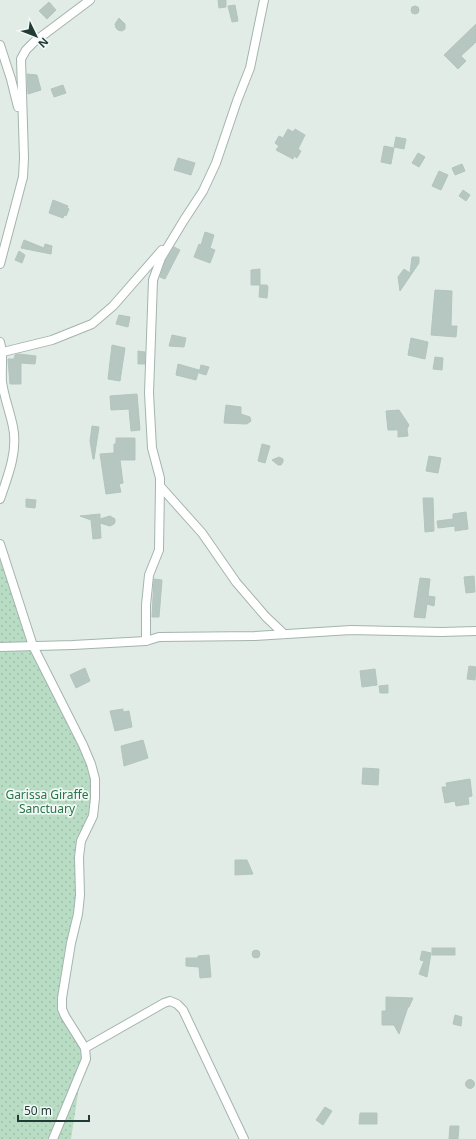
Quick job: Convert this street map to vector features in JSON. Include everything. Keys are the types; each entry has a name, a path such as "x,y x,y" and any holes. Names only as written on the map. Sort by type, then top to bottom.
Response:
{"street":[{"path":"0,264 24,178 21,59 23,54 34,42 90,0"},
{"path":"146,641 146,605 149,575 159,550 160,478 152,448 149,393 153,280 156,268 172,239 203,191 216,163 250,68 264,0"},
{"path":"0,44 11,79 22,127"},
{"path":"1,351 52,340 92,324 113,306 172,239"},
{"path":"0,342 2,382 14,429 14,444 10,468 0,499"},
{"path":"160,486 202,533 236,582 266,617 284,634"},
{"path":"0,544 33,646 83,745 96,779 93,816 81,841 79,857 80,887 78,914 71,943 62,998 62,1009 85,1048 86,1059 53,1139"},
{"path":"0,647 146,641 159,638 284,634 351,630 441,632 476,631"},
{"path":"85,1048 164,1003 170,1001 177,1004 183,1010 244,1139"}],"green space":[{"name":"Garissa Giraffe Sanctuary","path":"0,543 33,646 83,745 95,798 81,841 80,873 62,1009 85,1048 71,1139 0,1139"}],"building":[{"path":"218,0 226,0 226,7 219,8"},
{"path":"49,2 56,10 47,19 39,11"},
{"path":"235,5 238,21 232,22 228,6"},
{"path":"413,6 417,6 419,10 417,14 413,14 411,12 411,8"},
{"path":"119,18 125,24 125,29 122,31 116,28 115,24"},
{"path":"476,24 476,42 461,56 466,61 458,69 444,55"},
{"path":"27,74 37,75 41,90 28,94"},
{"path":"63,85 66,93 54,97 51,89"},
{"path":"288,129 293,132 295,129 305,135 298,149 301,151 297,158 294,156 293,159 276,150 279,146 275,143 279,136 283,138"},
{"path":"396,137 406,139 404,149 394,147"},
{"path":"384,146 394,148 391,164 381,162"},
{"path":"418,153 425,157 419,167 412,163"},
{"path":"178,158 195,163 191,175 174,170"},
{"path":"462,164 465,171 455,175 452,168"},
{"path":"439,171 448,175 441,190 432,186"},
{"path":"463,190 470,195 466,201 459,196"},
{"path":"53,200 68,206 67,208 69,209 66,216 64,215 63,218 49,213"},
{"path":"205,232 214,235 210,248 215,250 210,263 194,257 199,244 201,245"},
{"path":"24,240 44,248 45,244 52,246 51,254 21,248"},
{"path":"174,247 180,250 165,279 160,277 166,260"},
{"path":"19,251 25,255 22,263 15,260"},
{"path":"412,257 419,257 419,263 400,291 398,277 404,269 410,273"},
{"path":"260,269 260,285 251,285 251,270"},
{"path":"260,285 267,285 267,298 259,297"},
{"path":"435,290 452,291 451,326 457,326 456,337 431,335"},
{"path":"119,315 130,317 128,327 116,324"},
{"path":"172,335 186,338 184,347 169,346"},
{"path":"411,338 428,342 425,359 408,355"},
{"path":"112,345 125,348 120,381 108,379"},
{"path":"138,351 145,352 145,364 138,364"},
{"path":"15,355 36,356 35,364 21,363 21,384 10,384 8,359 14,359"},
{"path":"435,357 443,358 442,370 433,369"},
{"path":"178,364 199,370 196,380 176,375"},
{"path":"201,365 209,367 206,375 199,373"},
{"path":"137,394 140,430 131,431 129,409 111,410 110,396"},
{"path":"226,405 241,407 241,414 250,417 251,421 247,424 224,423"},
{"path":"399,410 409,425 407,429 408,436 398,437 398,430 388,430 386,411"},
{"path":"92,426 99,427 94,459 90,441"},
{"path":"116,438 135,438 135,460 120,460 123,483 119,484 121,492 106,494 100,454 114,453"},
{"path":"262,444 270,446 265,463 258,461"},
{"path":"429,456 441,458 438,473 426,471"},
{"path":"279,457 283,459 281,465 278,465 272,460"},
{"path":"423,498 433,498 434,531 425,532"},
{"path":"26,499 36,500 35,508 26,507"},
{"path":"466,512 468,529 455,531 455,526 438,528 437,521 453,519 453,514"},
{"path":"100,514 100,519 110,516 115,519 115,522 110,526 100,523 101,538 93,539 91,520 80,516"},
{"path":"474,576 475,592 466,593 464,577"},
{"path":"420,578 430,579 428,596 435,597 434,606 427,604 425,618 414,617"},
{"path":"154,579 162,580 159,617 152,617"},
{"path":"469,666 476,667 475,680 467,679"},
{"path":"85,668 90,681 76,688 70,675"},
{"path":"375,669 377,685 362,687 360,671"},
{"path":"388,685 388,693 380,693 379,686"},
{"path":"123,709 123,712 129,711 132,727 115,731 110,711"},
{"path":"143,740 148,758 124,766 121,746"},
{"path":"363,768 379,769 378,785 362,784"},
{"path":"470,779 472,796 468,797 469,804 456,806 455,801 445,803 442,787 447,787 446,783"},
{"path":"235,860 247,860 253,874 235,875"},
{"path":"432,948 455,948 455,955 432,955"},
{"path":"254,950 258,950 260,954 258,958 254,958 252,956 252,952"},
{"path":"422,951 431,953 427,977 419,974 424,961 420,960"},
{"path":"209,955 211,977 200,978 199,967 186,966 186,958 198,958 198,956"},
{"path":"386,997 413,998 408,1007 399,1034 394,1025 382,1025 382,1011 386,1011"},
{"path":"455,1015 462,1017 461,1026 453,1024"},
{"path":"470,1079 475,1084 470,1089 465,1084"},
{"path":"325,1107 332,1111 323,1125 316,1120"},
{"path":"360,1113 377,1113 377,1124 359,1124"},
{"path":"450,1126 459,1126 458,1139 449,1139"}]}
